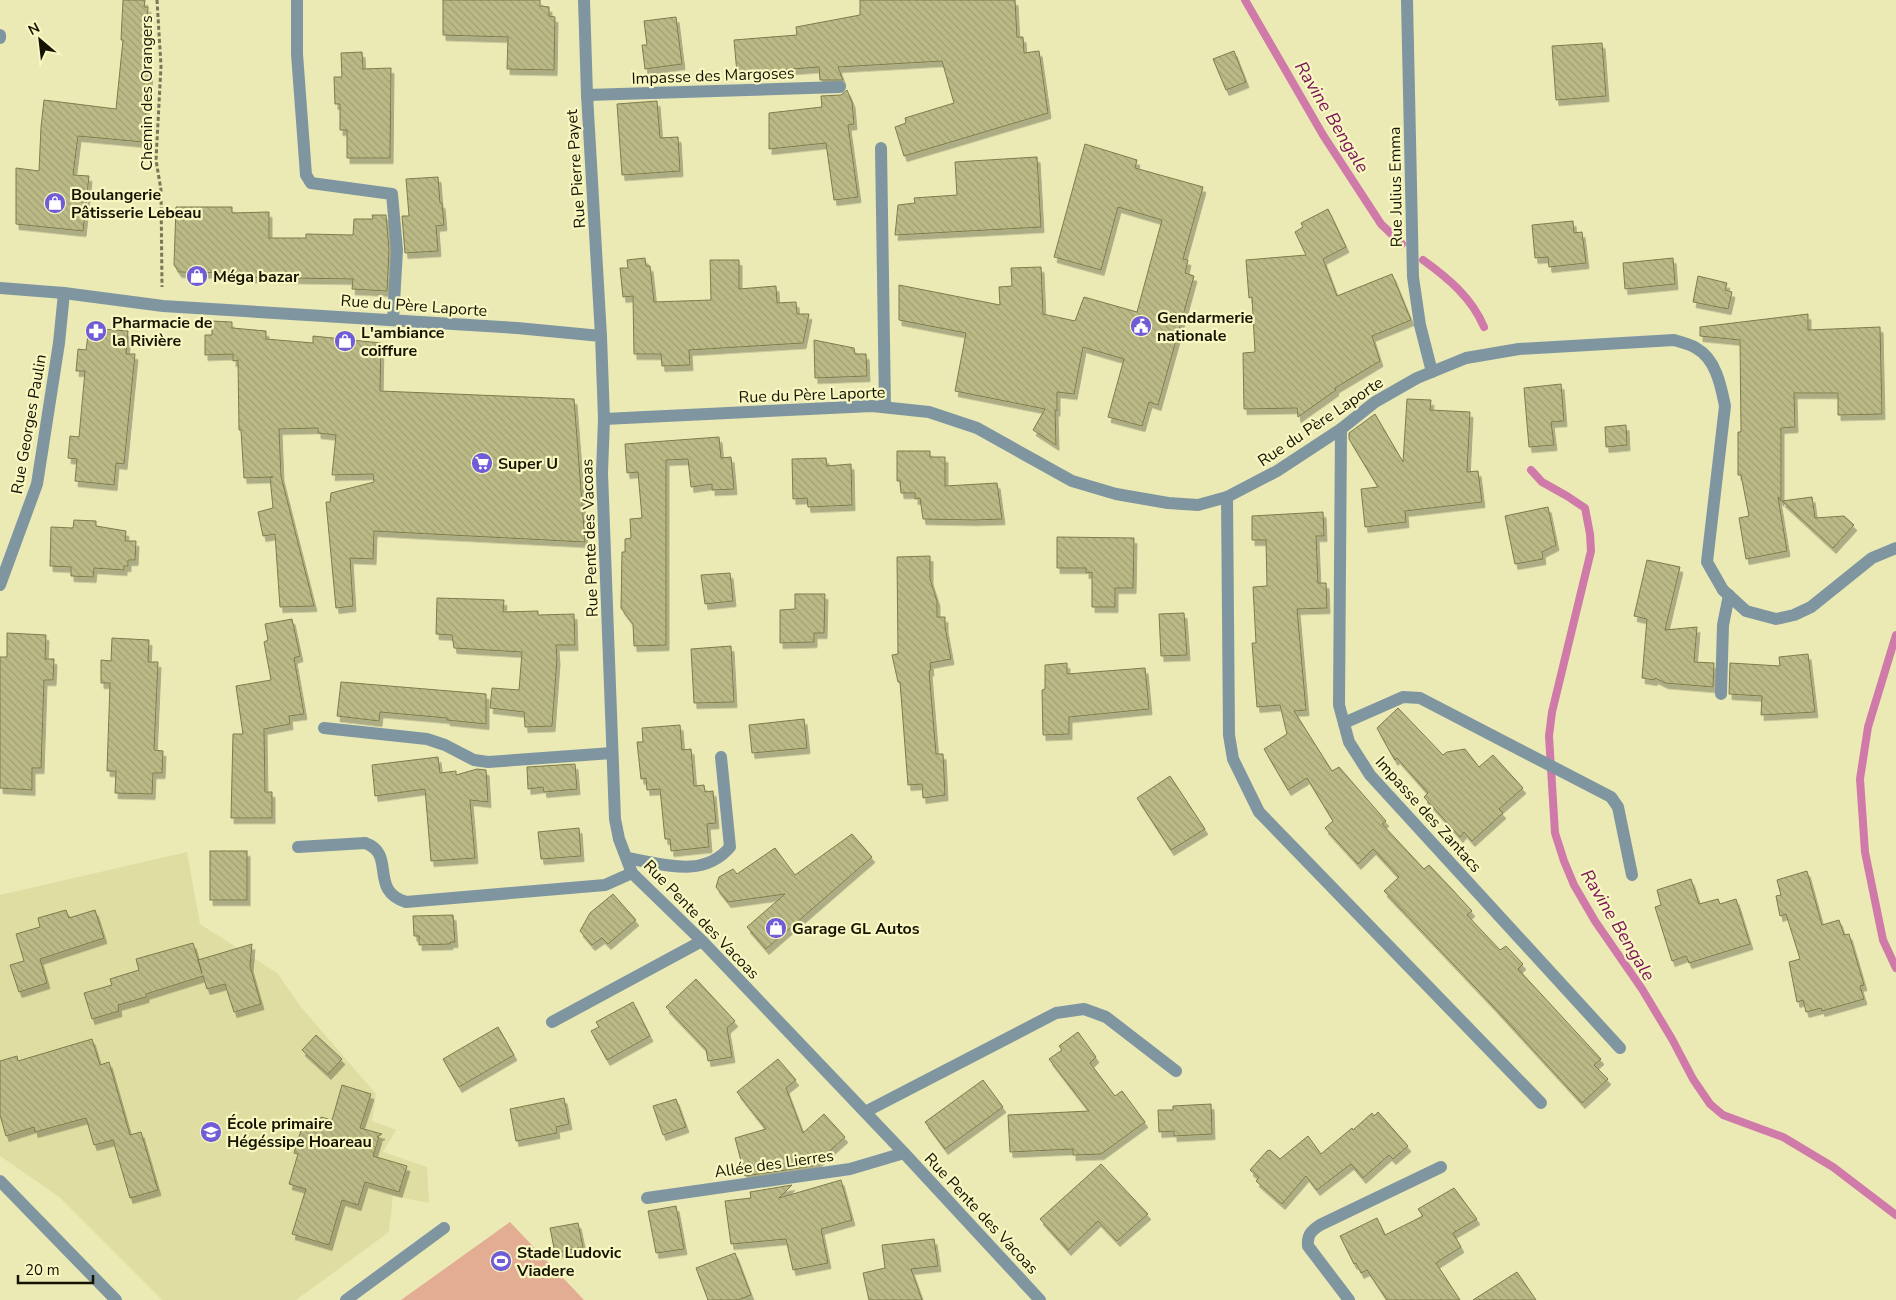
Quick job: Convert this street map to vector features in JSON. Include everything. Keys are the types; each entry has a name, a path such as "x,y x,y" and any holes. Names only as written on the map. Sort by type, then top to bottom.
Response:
{"street":[{"path":"297,0 297,54 306,175 310,183 392,194 397,250 392,320"},
{"name":"Rue Pierre Payet","path":"584,0 586,95 601,336"},
{"name":"Rue Julius Emma","path":"1407,0 1413,277 1420,325 1432,372"},
{"name":"Impasse des Margoses","path":"586,95 840,87"},
{"path":"881,148 885,407"},
{"name":"Rue du Père Laporte","path":"0,288 64,293 163,306 517,328 601,336"},
{"name":"Rue Georges Paulin","path":"0,585 37,484 59,343 64,293"},
{"path":"601,336 604,419"},
{"name":"Rue du Père Laporte","path":"604,419 872,406 929,412 977,428 1072,481 1116,494 1168,503 1198,505 1227,497 1278,471 1341,429 1375,402 1417,378 1466,358 1519,349 1674,340 1697,348 1711,363 1721,383 1725,406 1707,562 1723,590 1746,611 1776,618 1794,615 1811,607 1872,558 1896,548"},
{"name":"Rue Pente des Vacoas","path":"604,419 602,473 615,819 619,839 632,873 702,941 904,1153 1040,1300"},
{"name":"Impasse des Zantacs","path":"1341,429 1339,705 1349,742 1370,775 1620,1048"},
{"path":"1227,497 1229,735 1233,759 1244,784 1264,818 1541,1103"},
{"path":"1721,694 1723,625 1729,595"},
{"path":"1344,724 1404,697 1420,698 1535,757 1611,797 1618,807 1632,874"},
{"path":"324,728 427,739 445,744 474,760 488,762 612,753"},
{"path":"627,858 691,868 708,864 724,854 730,847 721,758"},
{"path":"298,847 365,843 371,845 379,853 386,888 398,899 406,902 605,885 632,873"},
{"path":"552,1022 702,941"},
{"path":"865,1112 1056,1013 1084,1009 1106,1017 1176,1071"},
{"name":"Allée des Lierres","path":"647,1198 850,1169 904,1153"},
{"path":"1349,1300 1308,1246 1307,1239 1311,1230 1441,1167"},
{"path":"0,1181 116,1300"},
{"path":"346,1300 444,1228"}],"path":[{"name":"Chemin des Orangers","path":"157,0 161,66 156,160 161,190 163,306"}],"shaded area":[{"path":"187,852 200,924 277,973 301,1007 376,1094 372,1121 396,1130 383,1152 427,1167 429,1203 393,1196 389,1232 296,1300 162,1300 58,1196 0,1156 0,895"},
{"name":"Stade Ludovic Viadere","path":"510,1222 584,1300 401,1300"}],"building":[{"path":"123,0 145,0 144,7 148,7 145,70 150,71 143,142 78,136 73,175 89,176 83,231 16,224 16,168 39,171 44,100 116,109 123,40 121,40"},
{"path":"443,0 540,0 540,6 549,7 549,16 555,17 554,70 507,69 508,37 443,35"},
{"path":"860,0 1015,0 1017,37 1023,37 1024,53 1039,51 1048,113 904,156 895,127 906,123 905,118 954,103 942,61 838,67 843,80 820,80 819,67 737,73 734,40 797,35 796,27 860,15"},
{"path":"676,17 682,64 645,69 642,45 647,45 644,21"},
{"path":"1602,43 1606,96 1556,100 1552,46"},
{"path":"1234,51 1246,82 1226,90 1213,59"},
{"path":"362,52 363,69 391,68 390,158 347,158 347,130 340,130 340,104 335,104 334,77 342,77 341,53"},
{"path":"847,90 852,102 854,124 848,125 858,197 834,200 826,143 769,149 769,113 822,107 821,96 841,95"},
{"path":"657,101 660,138 678,137 680,171 622,175 617,104"},
{"path":"1085,144 1137,160 1135,168 1203,187 1183,259 1188,260 1185,273 1194,276 1158,405 1149,402 1142,426 1108,417 1124,359 1083,347 1074,394 1057,392 1057,411 1055,410 1056,445 1033,430 1045,409 955,391 966,333 899,320 899,285 1000,305 999,287 1012,286 1011,268 1041,267 1043,314 1075,321 1084,297 1137,312 1162,220 1118,207 1101,270 1054,257"},
{"path":"1037,157 1041,227 895,235 898,205 915,203 914,198 957,195 955,162"},
{"path":"438,177 444,225 436,226 438,251 405,253 402,216 409,216 406,179"},
{"path":"176,207 232,207 232,213 269,212 269,238 306,238 306,234 353,235 354,219 373,219 372,215 386,215 389,250 387,291 352,289 353,279 233,277 233,273 179,272 174,265"},
{"path":"1328,209 1346,247 1323,259 1337,296 1392,274 1411,320 1372,336 1380,361 1335,388 1336,390 1298,417 1297,408 1244,409 1243,353 1255,352 1252,297 1249,298 1246,260 1306,255 1295,232 1303,227 1301,223"},
{"path":"1573,221 1574,233 1582,232 1586,263 1549,267 1548,257 1535,258 1532,225"},
{"path":"645,258 646,266 650,266 654,302 711,300 710,260 739,260 739,289 776,286 777,303 796,302 797,314 809,314 803,343 689,350 690,365 662,366 661,354 634,354 633,296 623,297 620,268 628,268 627,260"},
{"path":"1673,258 1675,284 1625,289 1623,263"},
{"path":"1698,276 1727,283 1725,290 1732,292 1728,309 1693,302"},
{"path":"1808,314 1808,330 1880,327 1882,414 1838,415 1838,393 1794,393 1795,427 1781,428 1781,501 1778,497 1787,551 1746,559 1739,518 1749,516 1741,475 1738,475 1738,432 1741,432 1740,340 1700,336 1700,327"},
{"path":"212,321 232,322 232,328 266,331 266,339 313,343 313,336 381,343 380,391 574,399 585,542 374,531 373,559 350,558 353,606 336,608 326,502 330,502 331,493 374,482 373,474 332,475 336,435 318,433 318,428 279,429 281,476 314,606 280,607 275,534 263,536 258,512 273,508 270,477 244,478 241,430 239,430 238,360 233,361 233,354 205,355 205,335 212,335"},
{"path":"89,328 128,331 126,354 135,354 124,464 116,463 114,485 75,481 77,459 68,458 70,436 79,437 85,371 76,371 78,349 86,350"},
{"path":"814,340 854,348 855,354 866,354 867,376 815,378"},
{"path":"1561,384 1564,421 1551,422 1554,445 1529,447 1524,388"},
{"path":"1407,399 1431,400 1430,410 1470,412 1467,472 1478,471 1482,502 1405,511 1406,522 1365,527 1361,489 1378,487 1349,439 1349,433 1375,414 1403,462"},
{"path":"1626,425 1627,445 1606,447 1605,427"},
{"path":"719,437 721,458 731,457 734,489 712,490 712,484 691,487 688,459 666,460 666,645 634,646 633,624 621,608 622,552 625,552 625,539 631,538 630,519 642,518 638,472 627,473 625,444"},
{"path":"897,451 930,451 930,457 945,457 945,486 997,483 1002,519 923,519 920,498 915,499 915,493 901,493 900,481 897,481"},
{"path":"826,458 827,466 851,464 852,505 808,507 807,498 793,499 792,459"},
{"path":"1812,497 1815,518 1844,516 1854,525 1833,548 1782,501"},
{"path":"1548,507 1556,545 1542,552 1543,559 1515,564 1505,516"},
{"path":"1323,512 1324,536 1316,536 1318,583 1326,583 1327,608 1297,609 1306,710 1294,711 1332,771 1339,767 1386,821 1382,824 1424,869 1429,865 1450,887 1472,911 1467,915 1500,950 1506,946 1523,964 1518,969 1601,1059 1594,1065 1608,1079 1582,1103 1384,891 1399,877 1373,849 1358,864 1325,828 1333,821 1307,778 1288,790 1264,749 1287,734 1280,705 1257,707 1252,643 1256,643 1253,587 1267,586 1266,540 1252,540 1252,516"},
{"path":"74,520 96,521 96,526 126,531 125,541 136,541 135,560 128,560 128,566 124,566 124,570 94,568 93,577 71,576 71,567 50,566 51,527 73,528"},
{"path":"1057,537 1134,538 1133,588 1115,588 1115,607 1092,607 1092,572 1086,573 1086,568 1057,568"},
{"path":"930,556 930,579 937,601 937,617 945,617 951,659 930,663 931,670 929,671 936,754 943,754 945,795 923,798 922,784 908,785 900,682 898,682 892,655 898,654 897,557"},
{"path":"1647,560 1680,567 1665,630 1697,627 1694,662 1714,663 1713,687 1665,683 1655,678 1654,680 1642,678 1647,619 1634,616"},
{"path":"730,573 733,601 705,604 701,575"},
{"path":"795,594 825,594 824,633 814,633 814,642 780,643 780,610 795,609"},
{"path":"437,598 504,600 503,612 538,611 538,615 574,614 575,645 556,645 557,659 552,726 525,727 524,712 490,708 492,688 519,690 522,652 454,648 452,635 436,634"},
{"path":"1184,613 1187,655 1161,656 1159,614"},
{"path":"292,619 300,656 294,658 304,714 289,716 290,724 264,729 265,792 272,792 272,818 231,818 233,734 243,734 236,686 271,680 264,642 268,640 265,624"},
{"path":"7,633 46,635 45,659 54,659 53,680 44,680 41,768 32,768 32,790 0,788 0,657 7,657"},
{"path":"112,638 149,640 148,662 158,662 154,750 163,751 162,773 153,773 152,794 115,793 116,771 107,771 110,683 101,683 101,660 111,661"},
{"path":"731,646 734,702 694,703 691,649"},
{"path":"1808,654 1815,712 1761,715 1762,696 1729,694 1730,663 1780,666 1779,657"},
{"path":"1067,663 1067,674 1145,668 1149,709 1069,717 1069,734 1043,735 1042,690 1045,689 1045,665"},
{"path":"341,682 486,694 486,724 447,720 447,718 380,712 379,721 337,716"},
{"path":"1398,708 1443,755 1447,752 1465,749 1479,767 1493,755 1523,788 1499,809 1503,813 1472,841 1464,832 1460,837 1424,797 1428,793 1397,758 1395,760 1389,750 1377,728"},
{"path":"804,719 807,748 752,753 749,725"},
{"path":"680,725 682,750 691,749 694,786 704,785 705,792 713,791 716,823 707,824 709,847 671,851 670,839 665,839 660,789 647,790 646,778 641,779 637,742 643,742 642,728"},
{"path":"438,757 440,773 456,771 456,775 477,769 486,770 488,802 470,800 475,858 431,861 425,789 375,796 372,765"},
{"path":"575,764 577,789 544,792 543,787 528,789 527,767"},
{"path":"1170,776 1205,829 1171,850 1137,798"},
{"path":"579,828 581,856 541,859 538,832"},
{"path":"852,834 872,857 766,949 747,927 785,894 728,902 716,887 719,877 733,869 737,874 775,848 795,875"},
{"path":"210,851 247,851 247,900 210,900"},
{"path":"1807,871 1822,925 1839,920 1844,935 1849,934 1864,985 1860,986 1864,999 1822,1011 1821,1008 1806,1012 1803,1000 1797,1002 1789,962 1800,959 1786,914 1780,916 1776,896 1781,895 1777,880"},
{"path":"1691,879 1699,904 1718,899 1720,904 1736,899 1750,944 1689,963 1686,956 1672,961 1655,907 1661,905 1657,890"},
{"path":"613,894 636,920 608,944 602,938 592,945 580,931 590,913"},
{"path":"66,910 69,918 95,910 104,938 40,959 47,983 19,992 10,965 24,961 16,934 40,927 38,918"},
{"path":"453,915 455,942 450,942 450,944 419,945 419,936 414,936 413,916"},
{"path":"193,943 198,960 252,944 250,966 261,1004 234,1012 225,984 207,989 203,976 146,994 146,997 118,1005 119,1011 92,1019 84,993 112,985 110,979 139,970 136,959"},
{"path":"696,979 735,1021 727,1028 732,1057 708,1061 706,1049 666,1007"},
{"path":"633,1002 650,1036 607,1060 591,1031 599,1027 596,1022"},
{"path":"498,1027 514,1055 459,1087 443,1059"},
{"path":"1078,1032 1096,1057 1090,1063 1115,1096 1122,1091 1145,1122 1101,1154 1073,1155 1073,1149 1010,1152 1008,1115 1089,1111 1049,1059 1062,1050 1059,1046"},
{"path":"316,1035 342,1059 328,1074 302,1050"},
{"path":"92,1039 100,1065 109,1062 130,1135 141,1132 158,1190 130,1198 113,1140 94,1145 86,1118 35,1132 34,1127 6,1136 0,1115 0,1061 17,1056 18,1061"},
{"path":"778,1059 796,1080 786,1088 803,1133 824,1114 845,1137 813,1166 745,1176 735,1138 766,1129 737,1092"},
{"path":"983,1080 1003,1107 945,1149 925,1122"},
{"path":"342,1085 371,1094 360,1128 382,1134 377,1137 379,1137 373,1156 407,1166 399,1192 365,1182 358,1205 342,1200 329,1245 292,1234 306,1189 289,1184 298,1154 294,1153 303,1124 318,1129 321,1117 332,1120"},
{"path":"564,1098 569,1124 556,1127 557,1133 516,1141 510,1109"},
{"path":"676,1099 686,1127 663,1135 653,1106"},
{"path":"1211,1104 1212,1134 1174,1136 1174,1131 1159,1132 1158,1110 1173,1110 1173,1106"},
{"path":"1378,1112 1408,1146 1393,1159 1389,1155 1363,1178 1351,1164 1317,1190 1306,1176 1282,1204 1256,1181 1259,1178 1250,1170 1267,1151 1270,1150 1280,1159 1308,1136 1321,1154 1372,1113 1374,1116"},
{"path":"1101,1164 1148,1214 1117,1241 1098,1221 1068,1250 1040,1219"},
{"path":"841,1180 852,1220 821,1229 828,1263 793,1270 786,1239 731,1244 725,1201 751,1198 750,1192 792,1185 779,1198"},
{"path":"1454,1188 1477,1219 1453,1233 1461,1247 1436,1263 1460,1300 1387,1300 1367,1270 1361,1273 1356,1263 1354,1264 1340,1236 1377,1218 1385,1235 1423,1216 1418,1209"},
{"path":"676,1206 684,1249 656,1253 648,1211"},
{"path":"578,1223 583,1247 555,1253 550,1228"},
{"path":"934,1239 938,1266 911,1269 922,1300 869,1300 863,1273 885,1268 882,1245"},
{"path":"735,1253 751,1295 738,1300 708,1300 696,1268"},
{"path":"1517,1272 1536,1300 1473,1300"}],"waterway":[{"name":"Ravine Bengale","path":"1245,0 1323,135 1381,224 1402,244"},
{"name":"Ravine Bengale","path":"1423,260 1458,289 1473,307 1484,327"},
{"name":"Ravine Bengale","path":"1531,470 1542,482 1585,508 1590,534 1591,551 1552,712 1549,736 1555,833 1574,885 1595,921 1642,989 1693,1079 1710,1104 1723,1115 1783,1137 1833,1167 1896,1215"},
{"path":"1896,635 1868,727 1860,779 1865,852 1883,940 1896,968"}],"place":[{"name":"Boulangerie Pâtisserie Lebeau","path":"55,203"},
{"name":"Méga bazar","path":"197,276"},
{"name":"Gendarmerie nationale","path":"1141,326"},
{"name":"Pharmacie de la Rivière","path":"96,331"},
{"name":"L'ambiance coiffure","path":"345,341"},
{"name":"Super U","path":"482,463"},
{"name":"Garage GL Autos","path":"776,928"},
{"name":"École primaire Hégéssipe Hoareau","path":"211,1132"},
{"name":"Stade Ludovic Viadere","path":"501,1261"}]}
